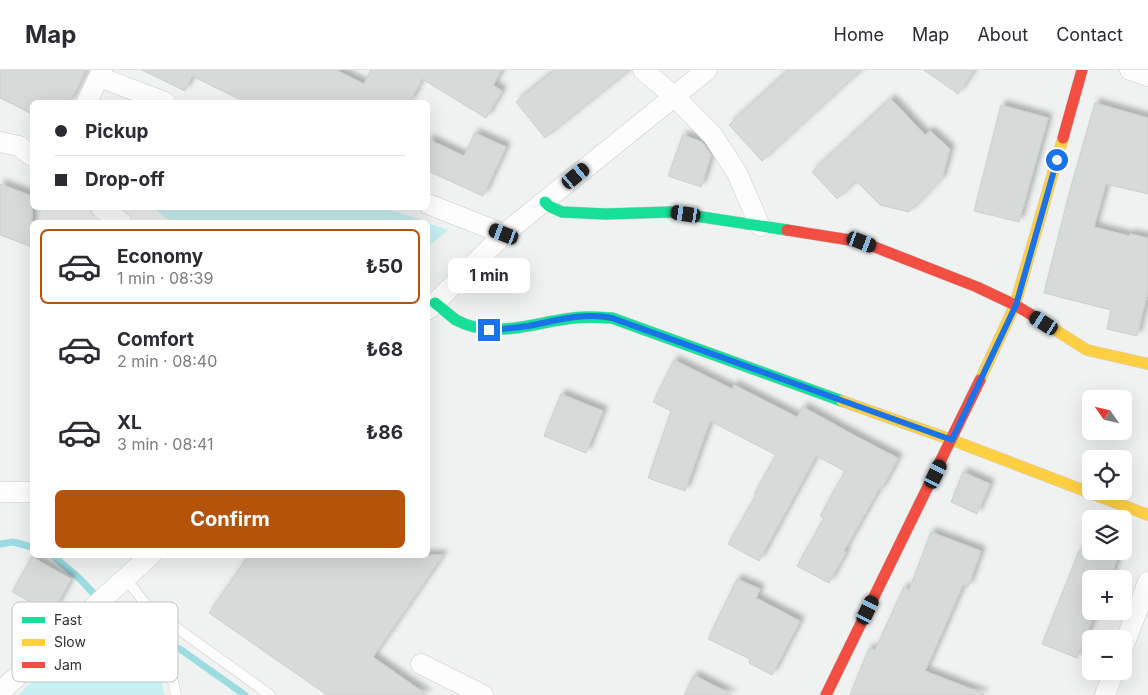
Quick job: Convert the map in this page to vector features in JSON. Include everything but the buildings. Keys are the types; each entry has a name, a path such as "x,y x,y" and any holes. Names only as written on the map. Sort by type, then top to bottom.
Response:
{"street":[{"path":"643,70 674,96 714,136 737,173 760,226"},
{"path":"707,70 504,234 431,306 443,311 462,324 489,330 577,317 601,316 612,318 952,440 1148,515"},
{"path":"826,695 952,440 1016,305 1082,70"},
{"path":"1130,70 1148,76"},
{"path":"88,100 100,73 161,100"},
{"path":"0,142 19,146 30,154"},
{"path":"545,202 562,212 606,214 670,212 862,242 977,287 1016,305 1087,350 1148,364"},
{"path":"430,205 504,234"},
{"path":"104,210 118,220"},
{"path":"0,492 30,492"},
{"path":"98,602 148,558"},
{"path":"1130,630 1148,582"},
{"path":"421,664 482,695"},
{"path":"1105,695 1111,680"},
{"path":"0,692 12,681"}],"lane":[{"path":"122,581 143,602"},
{"path":"178,629 270,695"},
{"path":"173,682 176,695"}],"shaded area":[{"path":"156,210 391,210 421,220 168,220"},
{"path":"430,224 448,230 430,245"},
{"path":"32,682 162,682 164,695 18,695"}],"waterway":[{"path":"0,544 13,542 30,546"},
{"path":"56,558 79,578 102,602"},
{"path":"178,648 245,695"}],"traffic: fast":[{"path":"545,202 562,212 606,214 670,212 787,230"},
{"path":"435,303 456,320 469,326 483,329 511,328 578,317 612,318 842,401"}],"traffic: slow":[{"path":"980,380 1015,305 1063,138"},
{"path":"1035,317 1087,350 1148,364"},
{"path":"842,401 952,440 1148,515"}],"traffic: jam":[{"path":"1063,138 1082,70"},
{"path":"787,230 862,242 977,287 1035,317"},
{"path":"826,695 980,380"}],"route":[{"path":"489,330 577,317 601,316 612,318 952,440 1016,305 1057,160"}]}
